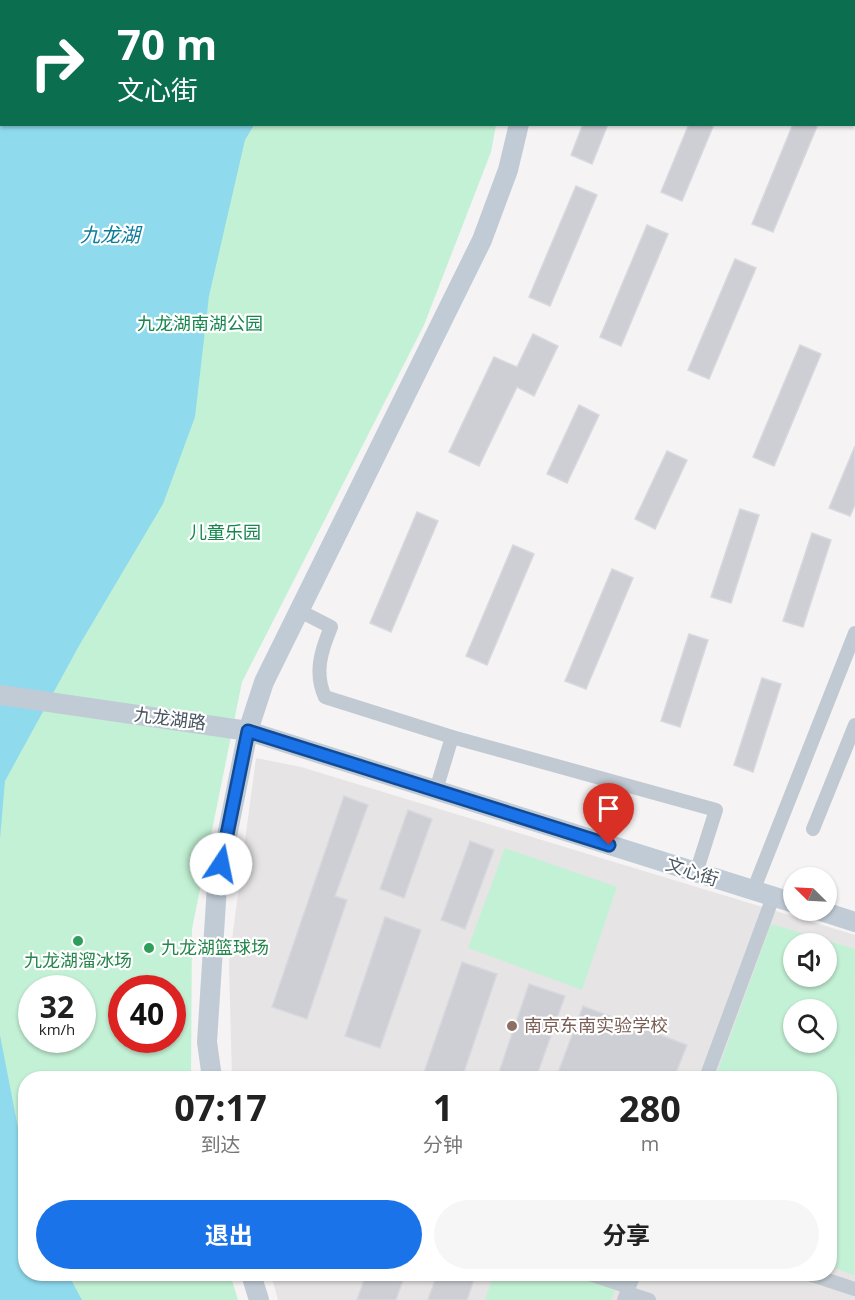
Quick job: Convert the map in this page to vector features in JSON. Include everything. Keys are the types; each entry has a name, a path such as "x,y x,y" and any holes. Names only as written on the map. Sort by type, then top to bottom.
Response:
{"street":[{"path":"211,1071 207,1042 217,886 248,731 264,681 482,240 508,170 519,126"},
{"path":"298,610 331,627 319,665 318,682 325,697 452,737 716,810 696,873"},
{"path":"753,891 855,633"},
{"name":"九龙湖路","path":"0,695 248,731"},
{"path":"813,830 855,725"},
{"name":"文心街","path":"248,731 783,900"},
{"path":"436,790 452,737"},
{"path":"709,1071 773,897"},
{"path":"837,916 855,922"},
{"path":"253,1281 260,1300"},
{"path":"610,1281 629,1288 649,1300"},
{"path":"830,1281 855,1289"}],"shaded area":[{"name":"南京东南实验学校","path":"256,758 301,767 783,913 783,921 809,921 855,935 855,1300 278,1300 273,1281 837,1281 837,1071 232,1071 229,962"}],"green space":[{"name":"九龙湖南湖公园","path":"0,126 496,126 491,152 424,325 242,682 192,929 191,1071 18,1071 18,1281 232,1281 238,1300 0,1300"},
{"path":"505,848 617,887 582,990 468,948"},
{"path":"771,924 801,933 783,933 783,987 837,987 837,944 855,949 854,1275 837,1269 837,1071 718,1071"},
{"path":"492,1281 607,1281 617,1284 611,1300 485,1300"}],"water":[{"name":"九龙湖","path":"0,126 253,126 245,140 209,296 195,417 163,504 80,644 5,781 0,839"},
{"path":"0,1035 18,1128 18,1281 72,1281 82,1300 0,1300"}],"building":[{"path":"582,126 607,126 592,164 571,155"},
{"path":"688,126 713,126 682,201 661,192"},
{"path":"792,126 817,126 773,232 752,224"},
{"path":"576,186 597,195 550,306 529,297"},
{"path":"647,225 668,234 621,346 600,337"},
{"path":"735,259 756,268 709,379 688,370"},
{"path":"533,334 558,346 534,396 517,387 479,466 449,452 494,357 517,367"},
{"path":"800,345 821,354 774,466 753,457"},
{"path":"579,405 599,415 567,483 547,474"},
{"path":"855,446 855,505 850,516 829,508"},
{"path":"667,451 687,460 655,529 635,519"},
{"path":"740,509 759,515 731,603 711,597"},
{"path":"417,512 438,521 391,632 370,623"},
{"path":"812,533 831,540 803,627 783,621"},
{"path":"513,545 534,554 487,665 466,656"},
{"path":"612,569 633,578 586,689 565,681"},
{"path":"689,634 708,640 680,727 661,721"},
{"path":"762,678 781,684 753,772 734,765"},
{"path":"344,796 368,805 335,896 347,900 307,1019 272,1007"},
{"path":"408,810 432,819 404,898 380,889"},
{"path":"470,841 494,850 465,929 441,920"},
{"path":"385,917 421,930 380,1048 345,1036"},
{"path":"462,962 497,974 464,1071 424,1071"},
{"path":"529,984 565,996 538,1071 499,1071"},
{"path":"583,1006 687,1045 677,1071 559,1071"},
{"path":"364,1281 403,1281 396,1300 357,1300"},
{"path":"435,1281 474,1281 467,1300 428,1300"}],"place":[{"name":"九龙湖溜冰场","path":"78,941"},
{"name":"九龙湖篮球场","path":"149,948"},
{"name":"南京东南实验学校","path":"512,1026"}],"route":[{"path":"221,864 248,731 609,845"}],"park label":[{"name":"儿童乐园","path":"225,533"}]}
